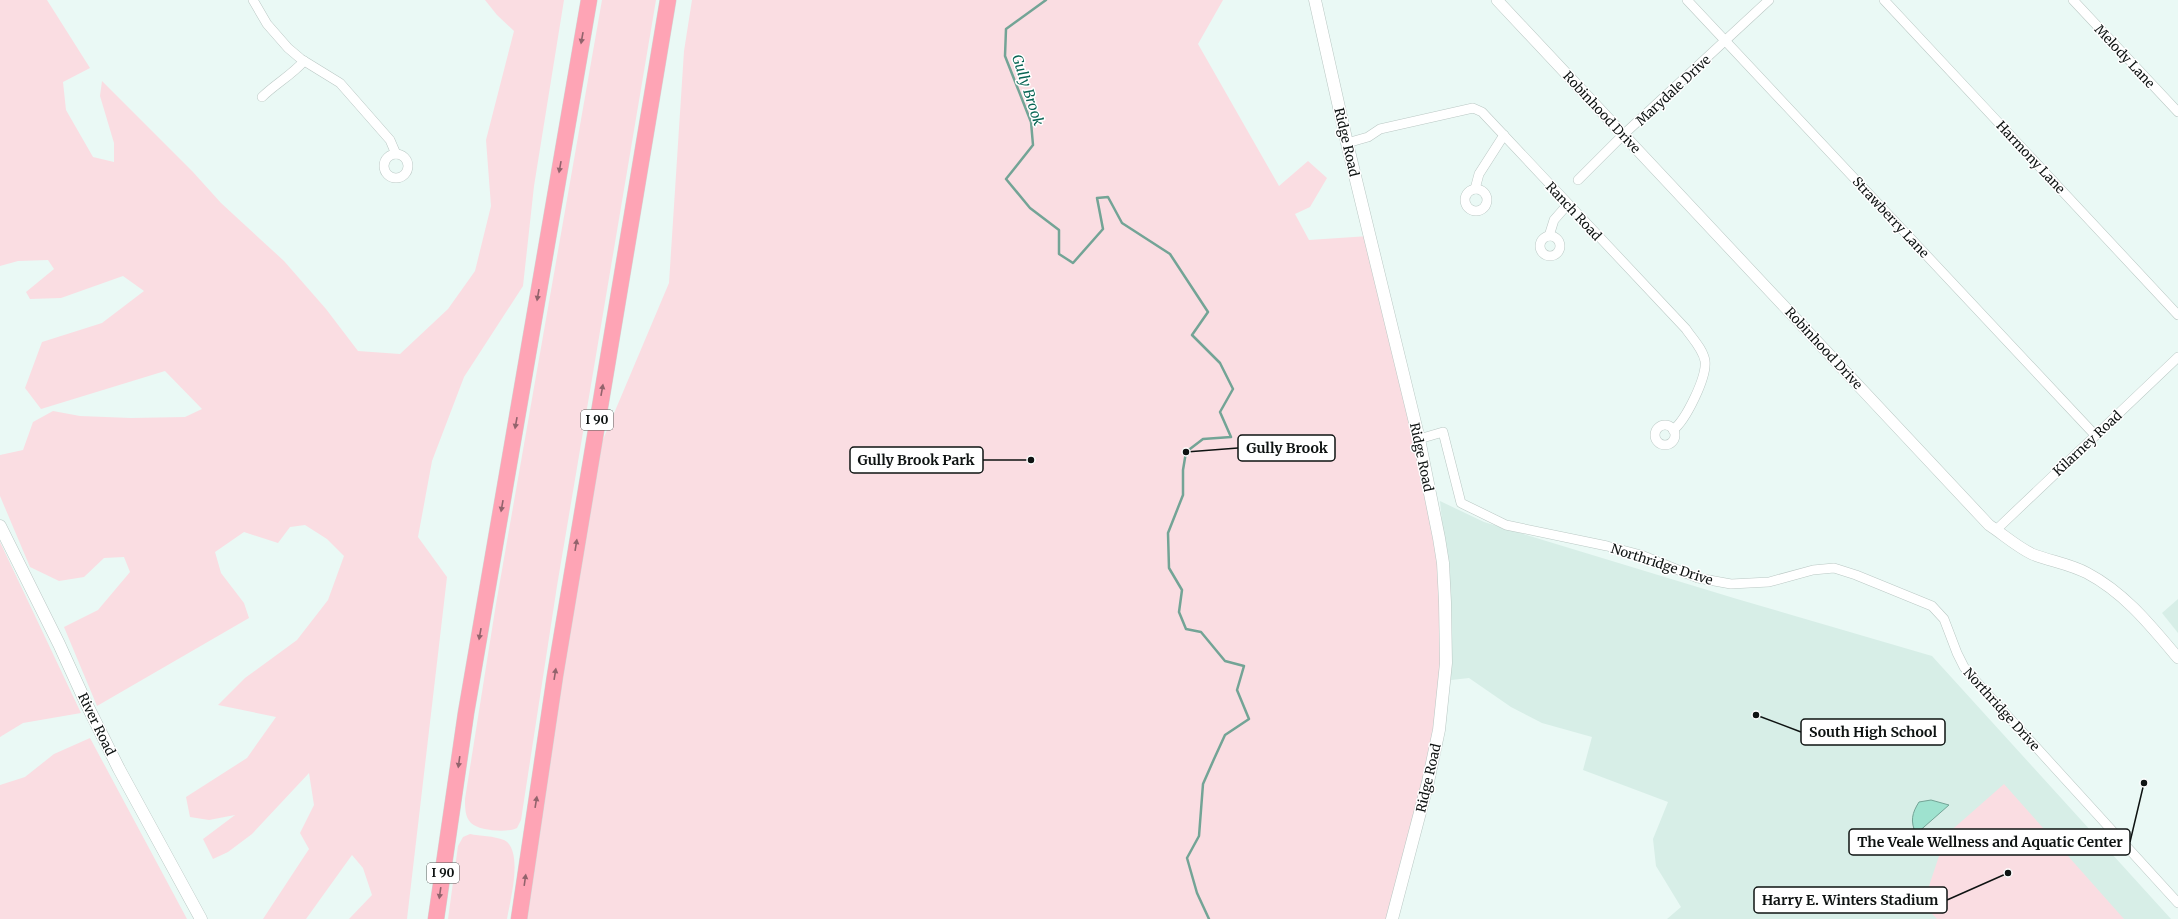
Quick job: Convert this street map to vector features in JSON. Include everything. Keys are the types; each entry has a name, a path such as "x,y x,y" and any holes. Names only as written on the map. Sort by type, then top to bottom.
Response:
{"highway":[{"name":"I 90","path":"436,919 466,713 589,0"},
{"name":"I 90","path":"519,919 557,661 668,0"}],"main road":[{"name":"Ridge Road","path":"1315,0 1347,143 1419,438 1440,538 1443,563 1446,664 1439,730 1428,782 1392,919"},
{"name":"River Road","path":"0,526 60,644 86,703 119,769 201,919"}],"street":[{"path":"252,0 267,24 288,48 304,61 340,83 390,140 396,154"},
{"name":"Robinhood Drive","path":"1497,0 1996,530 2013,543 2033,554 2086,572 2115,590 2135,609 2178,658"},
{"name":"Strawberry Lane","path":"1688,0 2095,435"},
{"name":"Marydale Drive","path":"1578,180 1623,135 1769,0"},
{"name":"Harmony Lane","path":"1884,0 2178,315"},
{"name":"Melody Lane","path":"2073,0 2178,112"},
{"path":"262,97 276,83 295,71 304,61"},
{"name":"Ranch Road","path":"1347,143 1368,137 1380,129 1473,108 1482,112 1686,329 1702,351 1705,362 1703,378 1687,412 1678,426 1673,430"},
{"path":"1475,189 1479,174 1504,135"},
{"path":"1549,236 1554,220 1568,204"},
{"name":"Kilarney Road","path":"1996,530 2178,357"},
{"name":"Northridge Drive","path":"1419,438 1444,432 1461,503 1506,525 1641,555 1698,578 1732,584 1768,582 1813,570 1834,568 1932,606 1944,619 1964,667 2178,903"}],"shaded area":[{"path":"0,0 47,0 90,68 63,82 66,110 93,157 114,162 114,143 100,96 102,81 193,172 221,203 284,261 326,309 358,351 400,354 448,309 475,271 491,206 486,140 514,31 497,15 485,0 564,0 534,186 523,286 464,377 432,461 418,537 447,577 407,919 349,919 372,895 363,868 352,855 306,919 263,919 309,849 300,833 314,805 309,773 252,834 228,852 213,859 203,839 235,815 209,820 190,817 186,797 247,758 276,717 218,705 245,678 297,640 328,600 344,556 327,539 305,525 290,527 278,543 244,532 215,552 221,573 244,603 249,618 97,706 64,627 98,610 130,572 124,557 104,558 84,577 59,581 30,567 0,496 0,455 23,450 33,422 53,411 80,416 131,418 185,417 202,409 165,371 41,409 25,388 42,342 102,323 144,291 123,276 61,298 30,299 26,292 54,269 48,260 18,261 0,266"},
{"path":"602,0 656,0 557,586 521,820 517,828 513,830 501,831 480,828 471,823 466,815 465,799 496,604"},
{"path":"692,0 1223,0 1198,44 1279,186 1308,161 1327,178 1310,207 1295,214 1309,240 1369,236 1443,563 1439,730 1392,919 519,919 588,475 669,283 684,51"},
{"path":"1440,501 1484,522 1737,599 1932,656 2171,919 1667,919 1681,907 1656,866 1653,839 1668,802 1583,770 1592,737 1542,723 1511,707 1469,678 1451,680 1451,613"},
{"path":"0,542 81,713 23,723 0,737"},
{"path":"2178,599 2178,633 2162,613"},
{"path":"90,738 187,919 0,919 0,785 25,777 54,754"},
{"path":"2004,784 2124,919 1937,919 1923,904 1946,835"},
{"path":"1931,800 1949,805 1916,834 1912,821 1915,810 1919,802"},
{"path":"470,834 504,840 510,846 515,865 513,889 507,919 448,919 458,846 463,837"}],"waterway":[{"name":"Gully Brook","path":"1046,0 1006,29 1005,56 1031,122 1033,145 1006,179 1030,208 1059,230 1059,254 1073,263 1103,229 1097,198 1108,197 1122,223 1170,254 1208,312 1192,335 1220,363 1233,389 1220,412 1231,437 1203,439 1186,452 1183,470 1183,495 1168,533 1169,568 1182,590 1179,612 1186,629 1201,632 1225,661 1244,666 1237,690 1249,719 1225,735 1214,759 1203,784 1199,836 1187,858 1197,893 1209,919"}],"place":[{"name":"Gully Brook","path":"1186,452"},
{"name":"Gully Brook Park","path":"1031,460"},
{"name":"South High School","path":"1756,715"},
{"name":"The Veale Wellness and Aquatic Center","path":"2144,783"},
{"name":"Harry E. Winters Stadium","path":"2008,873"}]}
